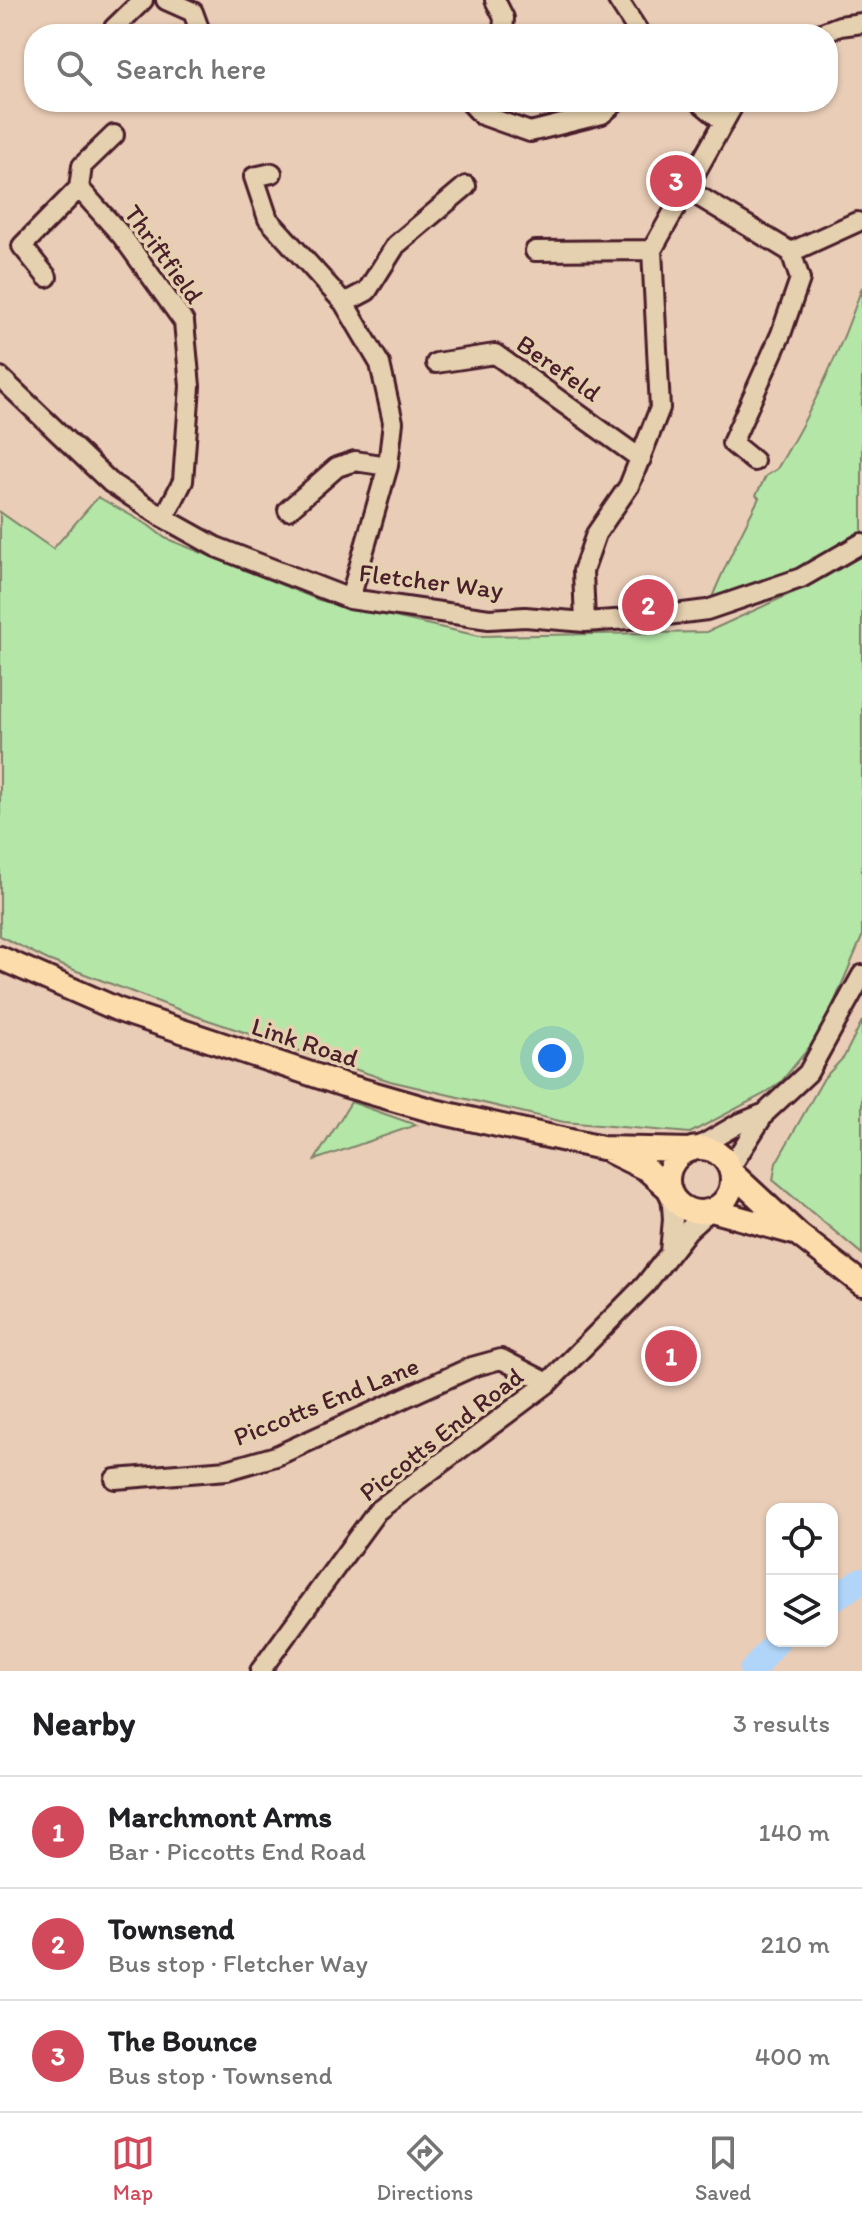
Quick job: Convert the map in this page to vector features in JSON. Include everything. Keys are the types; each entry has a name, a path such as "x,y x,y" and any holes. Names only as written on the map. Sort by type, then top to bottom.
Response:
{"main road":[{"name":"Link Road","path":"0,958 119,1010 344,1085 434,1111 602,1148 712,1151 726,1161 730,1170 799,1235 862,1284"},
{"name":"Link Road","path":"602,1148 646,1169 686,1209 710,1211 799,1235"},
{"path":"671,1191 669,1178 672,1165 680,1155 693,1149"},
{"path":"710,1211 728,1195 730,1170"}],"street":[{"path":"118,24 143,0"},
{"path":"166,0 197,6"},
{"path":"495,0 504,24"},
{"path":"618,0 634,24"},
{"path":"838,27 862,23"},
{"path":"479,112 530,132 604,112"},
{"path":"712,112 724,122"},
{"path":"585,622 583,571 596,534 629,486 660,408 652,250 730,112"},
{"path":"47,277 22,246 79,188 82,166 114,135"},
{"path":"272,173 254,177 268,219 344,303 380,364 393,422 388,466 350,599"},
{"path":"344,303 367,291 396,245 466,186"},
{"name":"Thriftfield","path":"79,188 122,236 184,322 190,386 183,481 164,518"},
{"path":"685,188 791,252 800,279 781,334 732,443 754,461"},
{"path":"791,252 857,222"},
{"path":"535,251 652,250"},
{"name":"Berefeld","path":"436,363 495,354 641,459"},
{"name":"Fletcher Way","path":"0,377 111,483 164,518 216,547 350,599 489,619 525,617 585,622 643,618 707,610 801,578 862,543"},
{"path":"288,510 337,467 355,461 388,466"},
{"path":"730,1170 765,1113 808,1073 862,975"},
{"path":"693,1149 765,1113"},
{"path":"670,1252 673,1219 671,1191"},
{"name":"Piccotts End Road","path":"260,1671 377,1511 548,1383 645,1285 692,1225 710,1211"},
{"name":"Piccotts End Lane","path":"115,1479 227,1470 276,1456 472,1367 501,1359 548,1383"}],"green space":[{"path":"862,287 862,543 707,610 759,498 756,495 766,476 777,469 825,380"},
{"path":"98,497 165,538 319,600 479,636 707,632 814,583 862,556 862,937 821,1033 781,1082 690,1133 564,1122 390,1081 193,1015 48,960 0,936 0,512 53,549"},
{"path":"862,1021 862,1254 773,1180 776,1163 824,1078 844,1057"},
{"path":"351,1102 416,1125 315,1160"}],"waterway":[{"path":"838,1595 862,1580"},
{"path":"752,1671 772,1647"}],"place":[{"name":"The Bounce","path":"676,181"},
{"name":"Townsend","path":"648,605"},
{"name":"Marchmont Arms","path":"671,1356"}]}
